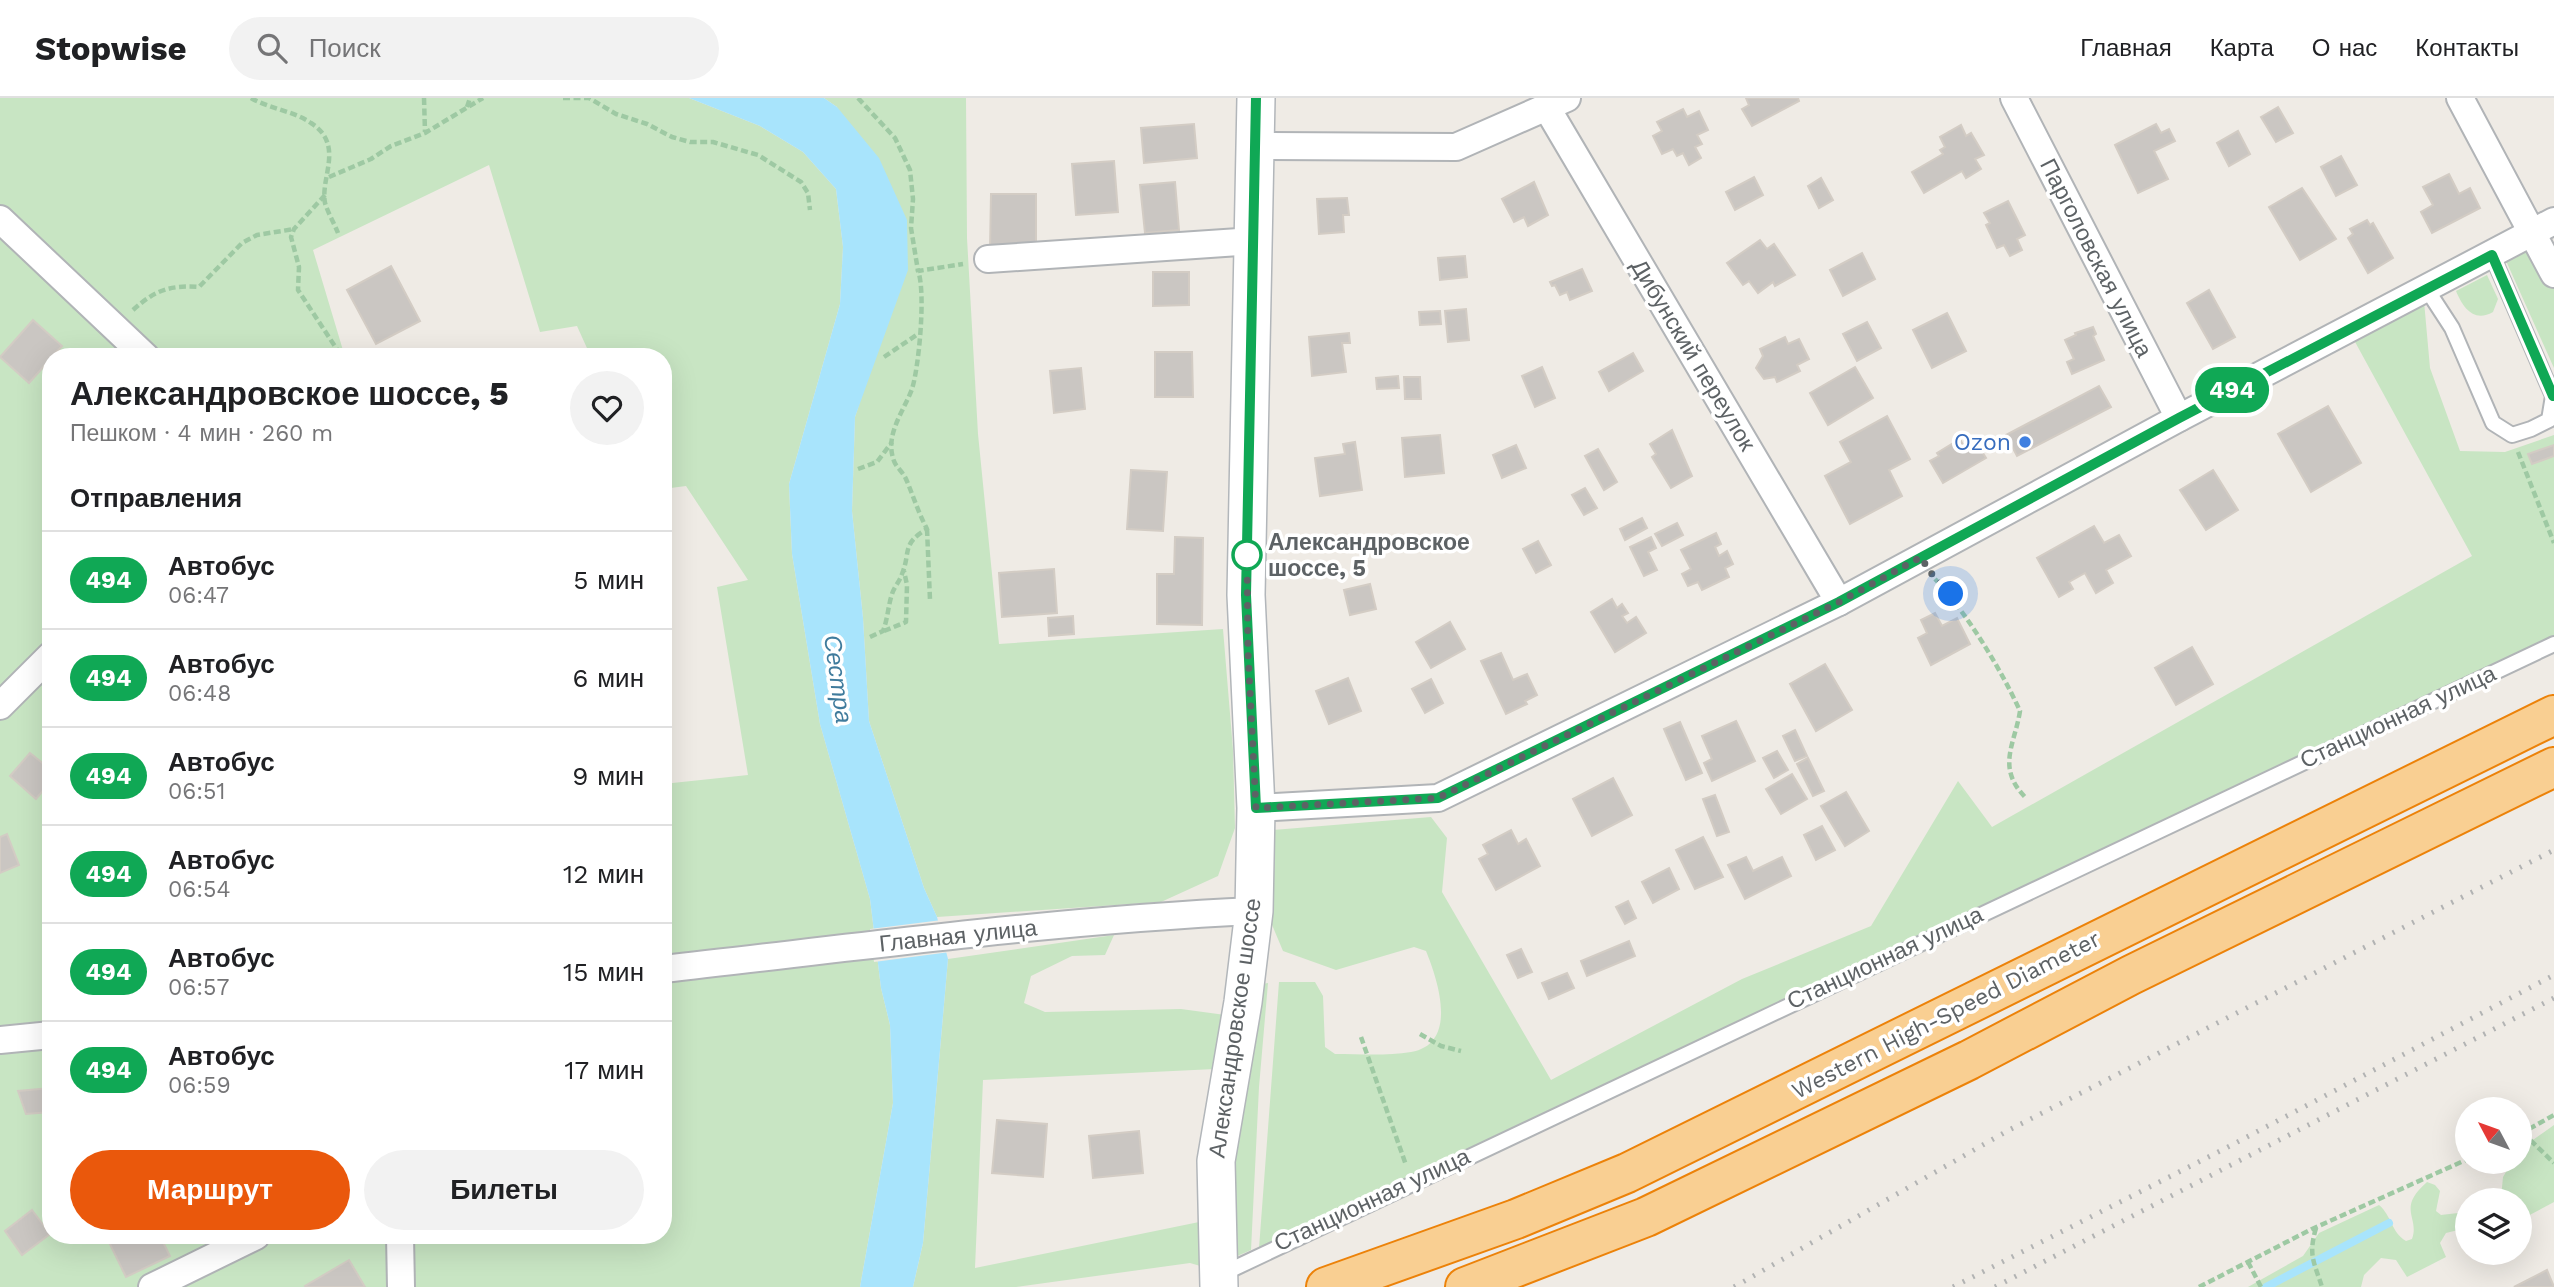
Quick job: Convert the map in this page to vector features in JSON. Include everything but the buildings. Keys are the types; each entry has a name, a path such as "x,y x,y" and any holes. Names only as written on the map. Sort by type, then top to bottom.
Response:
{"highway":[{"name":"Western High-Speed Diameter","path":"1326,1287 1516,1219 1627,1173 2554,715"},
{"name":"Western High-Speed Diameter","path":"1465,1287 1646,1217 1969,1060 2131,975 2554,767"}],"street":[{"name":"Александровское шоссе","path":"1218,1281 1216,1161 1243,1002 1254,911 1256,808 1246,595 1256,98"},
{"name":"Парголовская улица","path":"2014,98 2179,418"},
{"path":"2460,98 2543,227 2554,274"},
{"path":"1256,146 1456,147 1557,103"},
{"name":"Дибунский переулок","path":"1557,103 1839,602"},
{"path":"0,219 137,348"},
{"path":"1256,808 1438,798 1839,602 2179,418 2543,227"},
{"path":"988,260 1254,241"},
{"path":"0,706 42,664"},
{"name":"Главная улица","path":"672,968 965,934 1166,915 1254,911"},
{"path":"0,1040 42,1036"},
{"path":"152,1287 240,1244"},
{"path":"400,1244 401,1287"}],"lane":[{"path":"2427,288 2452,328 2493,423 2512,435 2549,420 2553,396 2492,255"},
{"name":"Станционная улица","path":"1218,1281 1411,1181 2554,644"}],"path":[{"path":"251,98 310,122 319,130 327,145 331,165 325,195 338,233"},
{"path":"424,98 425,133"},
{"path":"467,108 470,98"},
{"path":"328,178 371,159 391,146 425,133 483,98"},
{"path":"563,98 589,98 672,138 690,142 713,142 758,155 801,182 808,193 810,210"},
{"path":"858,98 895,138 910,170 914,199 911,228 923,285 915,379 895,424 893,442 894,460 906,477 915,506 927,529 930,600"},
{"path":"325,195 294,229 291,237 299,267 298,290 336,348"},
{"path":"117,329 152,293 174,286 199,287 242,243 257,235 294,229"},
{"path":"918,271 988,260"},
{"path":"884,357 918,334"},
{"path":"2512,435 2554,542"},
{"path":"858,469 877,462 893,442"},
{"path":"870,637 906,622 907,585 903,560 913,537 927,529"},
{"path":"1921,557 1961,610 2002,673 2020,710 2010,742 2009,761 2017,789 2025,797"},
{"path":"883,631 890,615 891,595 904,571"},
{"path":"1420,1034 1441,1046 1461,1051"},
{"path":"1361,1037 1411,1181"},
{"path":"2532,1127 2554,1115"},
{"path":"2532,1143 2554,1163"},
{"path":"2199,1287 2316,1227 2455,1165"},
{"path":"2316,1227 2311,1251 2313,1265 2322,1287"},
{"path":"2248,1262 2262,1287"}],"green space":[{"path":"0,98 689,98 760,126 803,152 836,189 843,247 840,304 789,484 792,554 820,724 870,899 881,988 890,1025 893,1103 860,1287 0,1287"},
{"path":"824,98 966,98 967,238 978,434 999,644 1223,629 1233,750 1235,828 1218,876 1161,902 937,917 924,888 869,721 863,618 852,511 855,417 875,356 837,107"},
{"path":"2529,235 2554,279 2554,368 2507,263 2497,252"},
{"path":"2487,275 2498,299 2493,312 2475,315 2462,303 2456,291"},
{"path":"2423,290 2430,368 2460,451 2505,452 2554,435 2554,644 1405,1185 1259,1248 1279,982 1315,982 1323,996 1325,1047 1335,1054 1402,1053 1426,1047 1435,1037 1440,1024 1441,1009 1426,951 1414,947 1336,970 1283,951 1270,920 1273,830 1431,817 1447,838 1442,892 1551,1080 1742,979 1871,926 1958,781 1992,827 2472,556 2348,329"},
{"path":"1114,935 1105,955 1072,956 1031,976 1024,1003 1045,1012 1181,1009 1240,1017 1218,1271 1190,1263 1016,1287 913,1287 923,1243 948,959","holes":["1215,1069 1204,1221 975,1268 983,1080"]},
{"path":"1268,983 1259,1087 1251,1250 1235,1257 1233,1154 1262,984"},
{"path":"2554,1125 2554,1202 2532,1214 2532,1188 2502,1188 2505,1174 2532,1174 2532,1141"},
{"path":"2427,1182 2435,1185 2440,1191 2436,1211 2441,1215 2455,1213 2455,1231 2446,1233 2440,1243 2446,1257 2407,1277 2396,1260 2381,1258 2364,1275 2361,1287 2248,1287 2303,1256 2319,1233 2379,1205 2401,1237 2406,1241 2412,1239 2414,1231 2411,1206 2418,1191"}],"water":[{"name":"Сестра","path":"689,98 824,98 837,107 879,158 907,220 908,270 855,417 852,511 863,618 869,721 924,888 937,917 948,959 923,1243 913,1287 860,1287 893,1103 890,1025 881,988 870,899 820,724 792,554 789,484 840,304 843,247 836,189 803,152 760,126"}],"pier":[{"path":"942,920 950,952 874,962 870,929"}],"waterway":[{"path":"2266,1287 2389,1223"}],"railway":[{"path":"1734,1287 2009,1130 2554,850"},
{"path":"1953,1287 2226,1148 2554,975"},
{"path":"1995,1287 2554,998"}],"bus line":[{"name":"494","path":"1256,98 1246,595 1256,808 1438,798 1839,602 2179,418 2492,255 2553,396"}],"place":[{"name":"Ozon","path":"2025,442"},
{"name":"Александровское шоссе, 5","path":"1247,555"}],"route":[{"path":"1247,555 1248,653 1256,808 1438,798 1839,602 1921,557 1930,572 1951,594"}]}
